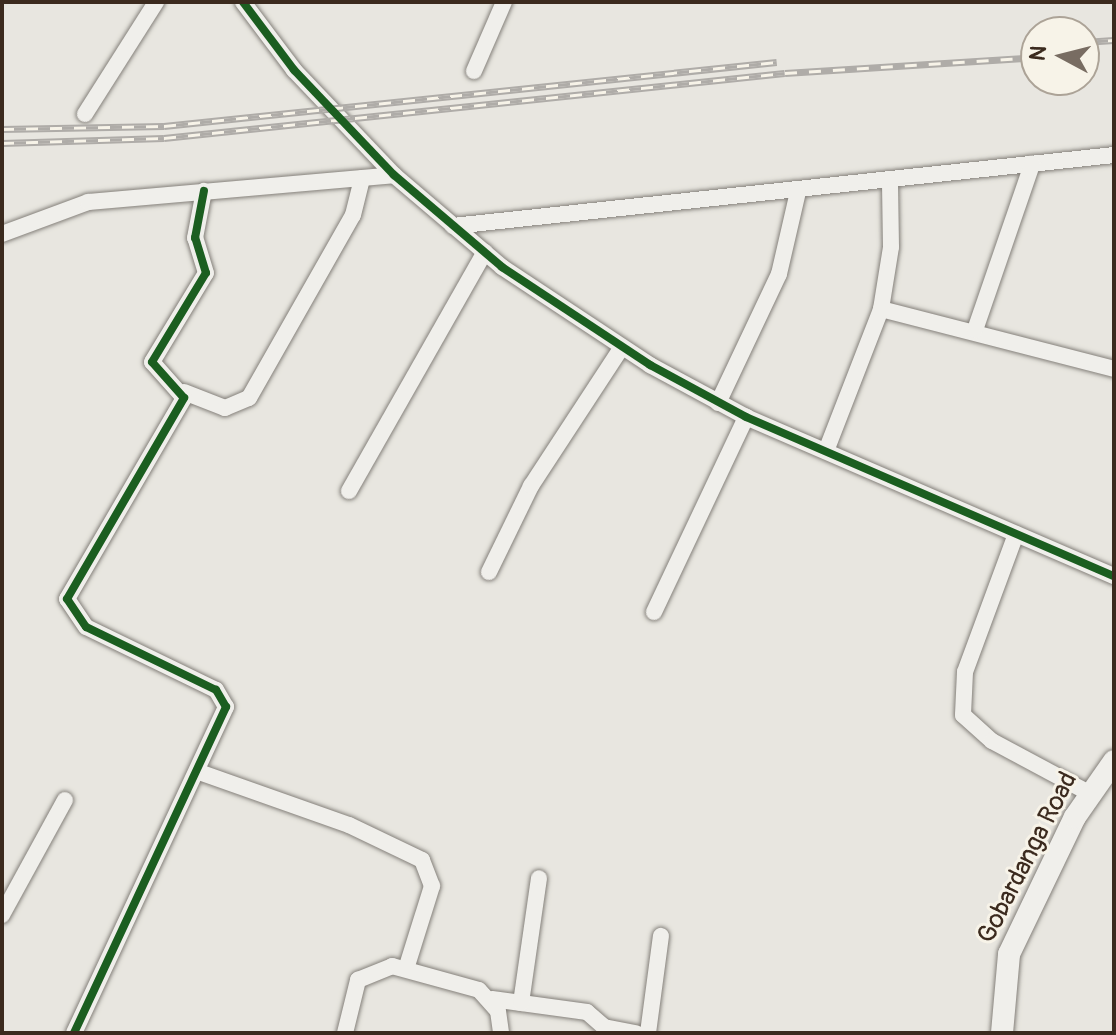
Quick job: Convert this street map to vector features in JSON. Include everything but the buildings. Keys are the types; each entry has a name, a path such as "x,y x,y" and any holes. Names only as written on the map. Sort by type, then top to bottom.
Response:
{"main road":[{"name":"Gobardanga Road","path":"1002,1033 1005,965 1089,793 1114,761"}],"street":[{"path":"85,114 156,2"},
{"path":"243,2 294,70 394,175 485,252 622,347 746,417 1114,576"},
{"path":"474,71 504,2"},
{"path":"453,226 798,192 1114,155"},
{"path":"975,330 1032,164"},
{"path":"2,234 68,206 394,175"},
{"path":"204,191 195,238 206,273 152,362 159,377 184,392 225,408 249,398 353,215 362,178"},
{"path":"826,451 881,309 891,247 890,181"},
{"path":"718,403 779,274 798,192"},
{"path":"349,491 485,252"},
{"path":"881,309 975,330 1114,369"},
{"path":"489,572 531,486 622,347"},
{"path":"74,1033 199,772 226,699 86,627 67,599 184,392"},
{"path":"654,612 746,417"},
{"path":"1016,534 965,672 963,715 992,741 1089,793"},
{"path":"199,772 349,825 422,860 432,886 406,969"},
{"path":"2,915 65,800"},
{"path":"521,1003 539,878"},
{"path":"648,1033 661,936"},
{"path":"345,1033 358,980 379,967 406,969 492,999 587,1012 604,1027 636,1033"},
{"path":"492,999 501,1033"}],"railway":[{"path":"1100,41 1114,40"},
{"path":"2,143 164,138 785,73 1020,58"},
{"path":"2,129 164,126 777,62"}],"cycle path":[{"path":"243,2 294,70 394,175 502,267 650,365 746,417 1114,576"},
{"path":"74,1033 226,707 216,690 86,627 67,599 184,398 152,362 206,273 195,238 204,191"}]}
